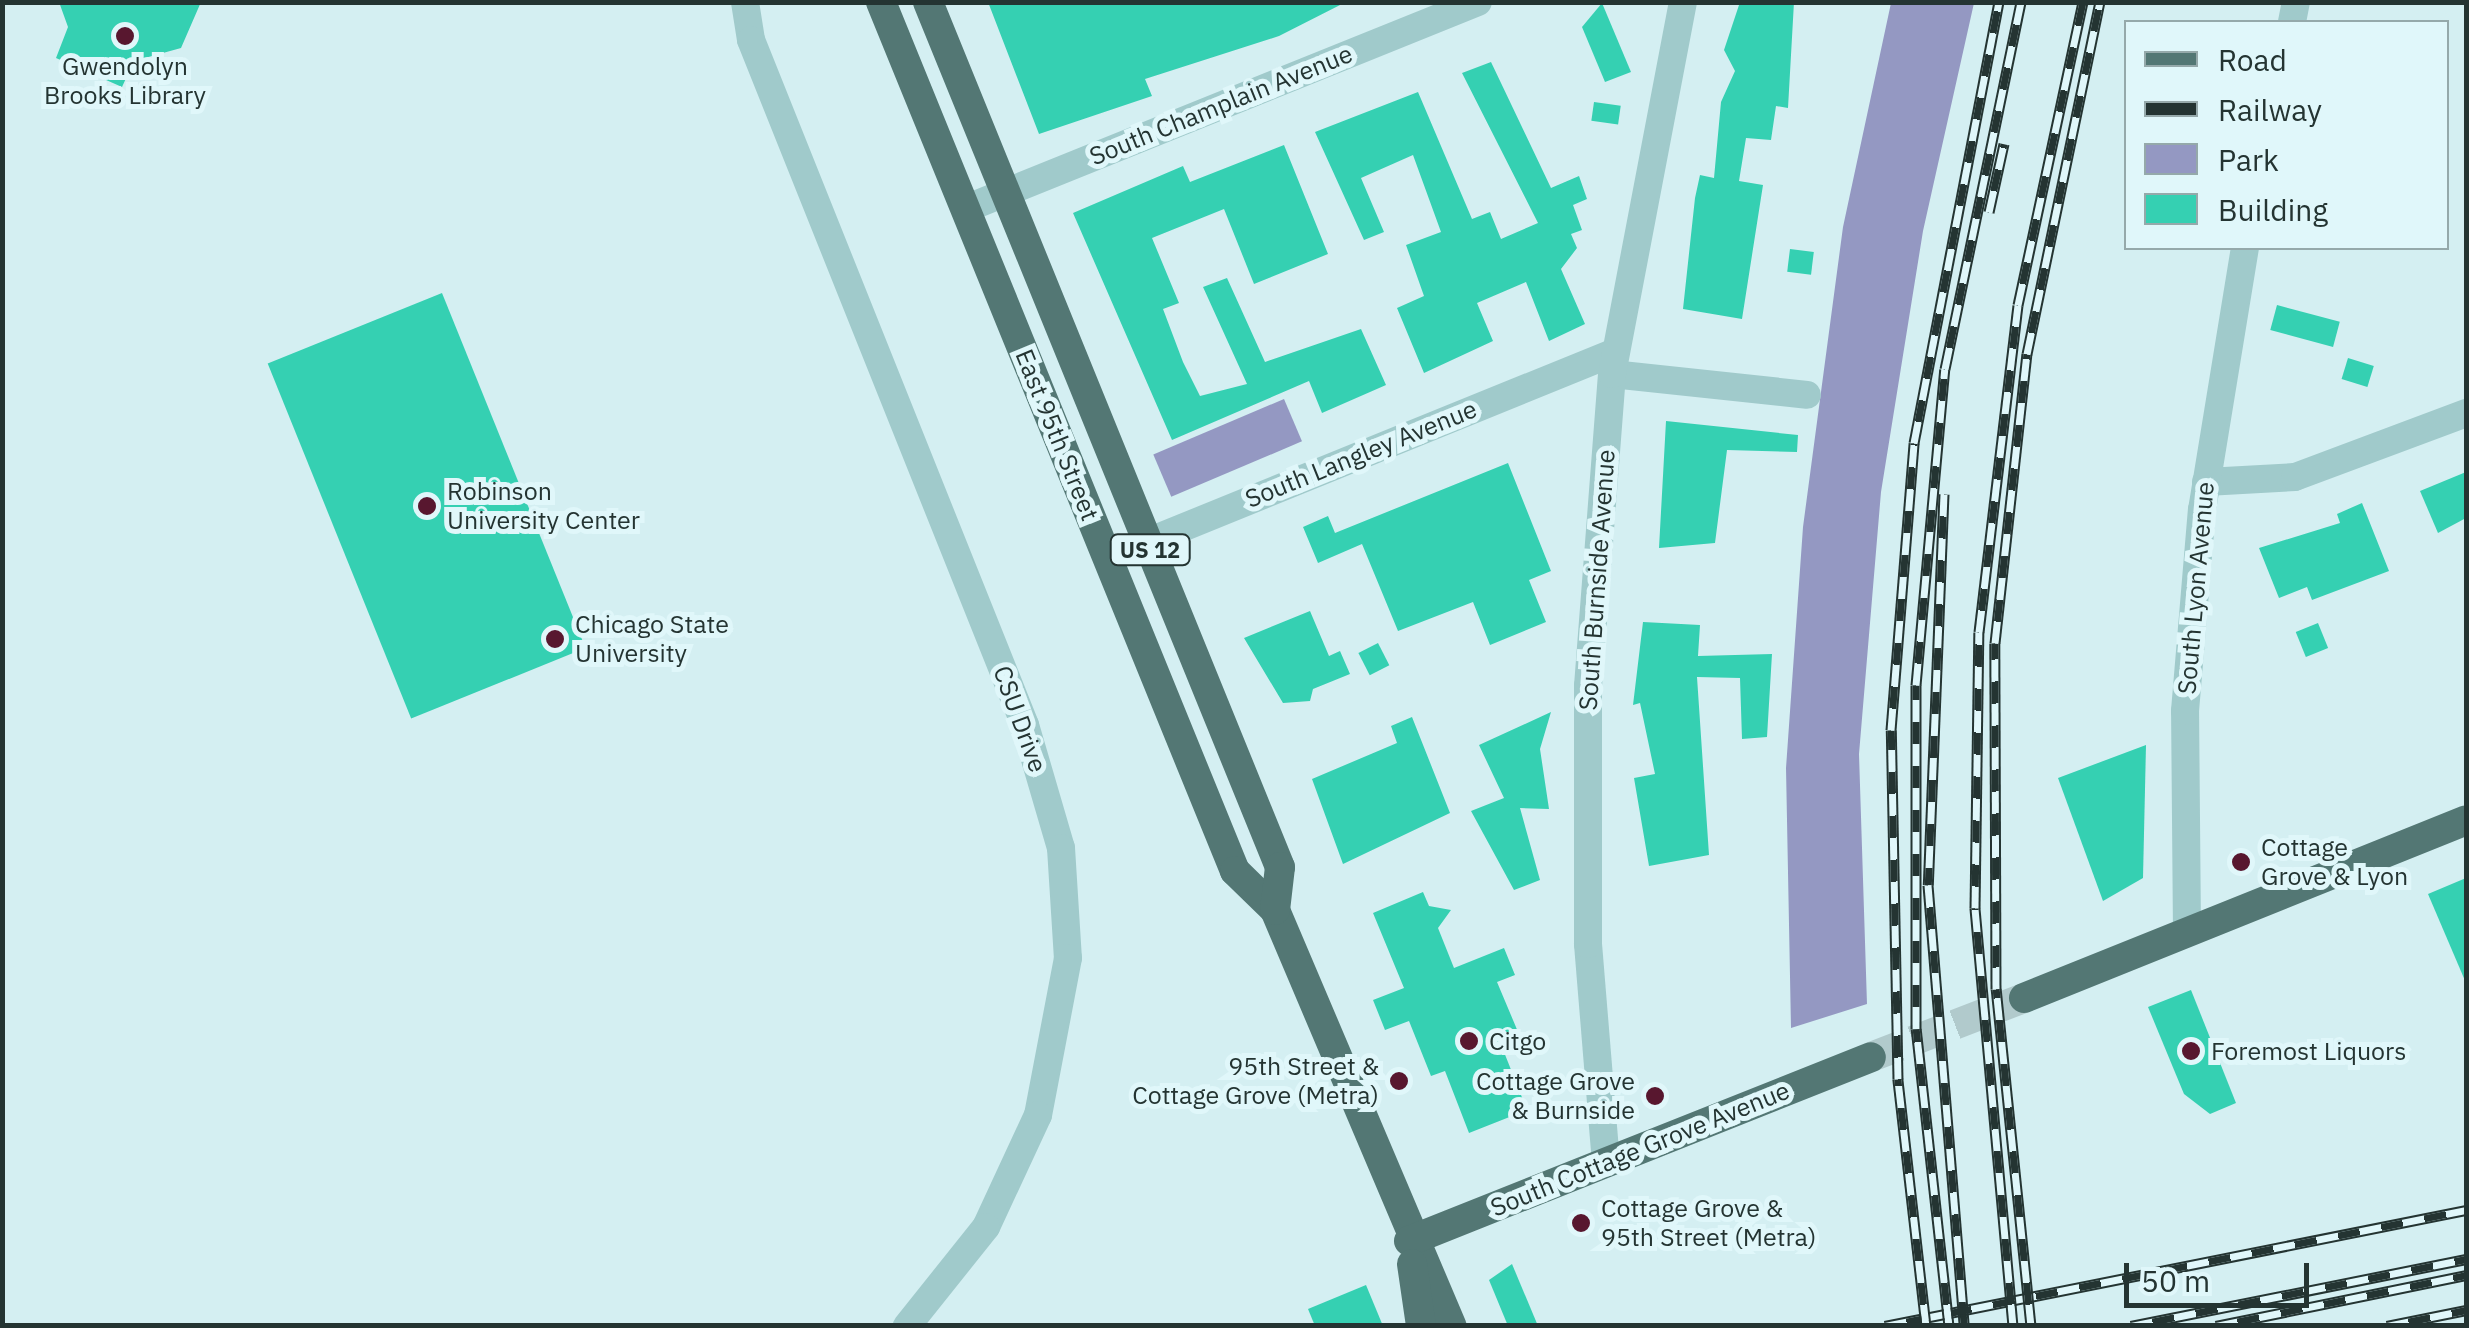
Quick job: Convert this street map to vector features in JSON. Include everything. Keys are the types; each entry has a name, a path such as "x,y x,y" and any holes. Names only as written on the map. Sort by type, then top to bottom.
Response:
{"main road":[{"name":"East 95th Street","path":"881,2 1235,871 1275,910 1409,1241 1452,1326"},
{"name":"East 95th Street","path":"928,2 1280,867 1275,910"},
{"path":"2024,998 2466,820"},
{"name":"South Cottage Grove Avenue","path":"1409,1241 1871,1057"},
{"name":"East 95th Street","path":"1409,1241 1421,1326"}],"street":[{"path":"723,2 751,40"},
{"path":"745,2 751,40"},
{"name":"South Champlain Avenue","path":"964,209 1478,2"},
{"name":"South Burnside Avenue","path":"1606,1163 1588,944 1588,686 1613,363 1683,2"},
{"name":"CSU Drive","path":"751,40 1025,726 1068,906 1062,1013 1038,1116 986,1227 907,1326"},
{"name":"South Lyon Avenue","path":"2186,933 2186,710 2206,482 2245,250"},
{"name":"South Langley Avenue","path":"1108,558 1613,363 1807,396"},
{"path":"2206,482 2295,476 2466,414"}],"green space":[{"path":"1891,3 1974,3 1923,231 1881,492 1859,754 1867,1004 1791,1028 1786,768 1803,527 1843,227"},
{"path":"1284,399 1302,441 1171,497 1153,454"}],"building":[{"name":"Gwendolyn Brooks Library","path":"59,2 201,2 181,48 134,61 122,87 56,58 68,27"},
{"path":"988,2 1346,2 1279,36 1145,79 1152,96 1039,134"},
{"path":"1740,2 1794,2 1788,108 1776,106 1771,140 1746,138 1739,181 1763,185 1742,319 1683,309 1695,198 1700,175 1714,178 1721,102 1735,71 1724,50"},
{"path":"1602,3 1631,72 1605,82 1582,27"},
{"path":"1491,62 1551,188 1579,176 1587,199 1573,205 1582,230 1571,234 1577,248 1561,269 1585,324 1549,341 1526,282 1477,303 1493,341 1424,373 1397,308 1424,296 1406,245 1441,232 1413,155 1361,178 1384,232 1364,240 1315,132 1418,92 1472,219 1490,212 1501,239 1538,223 1462,73"},
{"path":"1594,102 1621,106 1618,125 1591,121"},
{"path":"1284,145 1328,254 1254,284 1224,209 1152,238 1179,303 1163,309 1183,362 1200,396 1247,384 1203,287 1227,278 1265,362 1361,329 1386,385 1322,413 1309,381 1172,440 1073,213 1183,166 1190,182"},
{"path":"1790,249 1814,252 1811,275 1787,272"},
{"name":"Robinson University Center","path":"442,293 585,648 411,719 268,363"},
{"path":"2277,305 2340,322 2333,347 2270,330"},
{"path":"2348,358 2374,366 2367,387 2342,379"},
{"path":"1666,421 1798,435 1797,452 1727,450 1715,543 1659,548"},
{"path":"1508,463 1551,571 1529,580 1546,622 1490,645 1473,602 1398,631 1362,544 1318,563 1303,527 1328,516 1335,533"},
{"path":"2466,472 2466,518 2438,533 2420,491"},
{"path":"2362,503 2389,571 2312,600 2307,587 2279,598 2259,548 2340,523 2337,514"},
{"path":"1310,611 1329,656 1340,651 1350,674 1313,689 1310,701 1283,703 1244,638"},
{"path":"1643,622 1700,625 1698,656 1772,654 1767,737 1742,739 1740,678 1697,677 1709,855 1649,866 1634,778 1655,774 1640,703 1633,705"},
{"path":"2318,623 2328,648 2306,657 2296,632"},
{"path":"1378,643 1389,665 1370,675 1358,653"},
{"path":"1551,712 1540,749 1549,809 1520,808 1540,880 1514,890 1471,811 1504,798 1479,745"},
{"path":"1412,717 1450,813 1343,864 1312,779 1397,743 1391,726"},
{"path":"2146,745 2143,878 2103,901 2058,778"},
{"path":"2466,878 2466,983 2428,894"},
{"path":"1423,892 1429,906 1451,910 1438,928 1454,968 1504,948 1515,975 1497,982 1521,1039 1502,1047 1527,1110 1469,1133 1445,1071 1431,1076 1409,1021 1385,1030 1373,1000 1404,988 1373,913"},
{"name":"Foremost Liquors","path":"2191,990 2236,1103 2210,1114 2184,1094 2148,1007"},
{"path":"1512,1264 1538,1326 1508,1326 1489,1280"},
{"path":"1366,1285 1383,1326 1315,1326 1308,1309"}],"tunnel":[{"path":"1871,1057 2024,998"}],"railway":[{"path":"1926,1326 1898,1079 1891,730 1914,443 1999,2"},
{"path":"1949,1326 1916,1029 1916,685 1945,369 2021,2"},
{"path":"2013,1326 1975,908 1979,632 2018,305 2083,2"},
{"path":"2031,1326 1996,989 1995,643 2027,354 2100,2"},
{"path":"1989,212 2004,144"},
{"path":"1944,494 1928,885 1964,1326"},
{"path":"1885,1326 2466,1210"},
{"path":"2131,1326 2466,1259"},
{"path":"2216,1326 2466,1275"},
{"path":"2387,1326 2466,1310"}],"place":[{"name":"Gwendolyn Brooks Library","path":"125,36"},
{"name":"Robinson University Center","path":"427,506"},
{"name":"Chicago State University","path":"555,639"},
{"name":"Cottage Grove & Lyon","path":"2241,862"},
{"name":"Citgo","path":"1469,1041"},
{"name":"Foremost Liquors","path":"2191,1051"},
{"name":"95th Street & Cottage Grove (Metra)","path":"1399,1081"},
{"name":"Cottage Grove & Burnside","path":"1655,1096"},
{"name":"Cottage Grove & 95th Street (Metra)","path":"1581,1223"}]}
